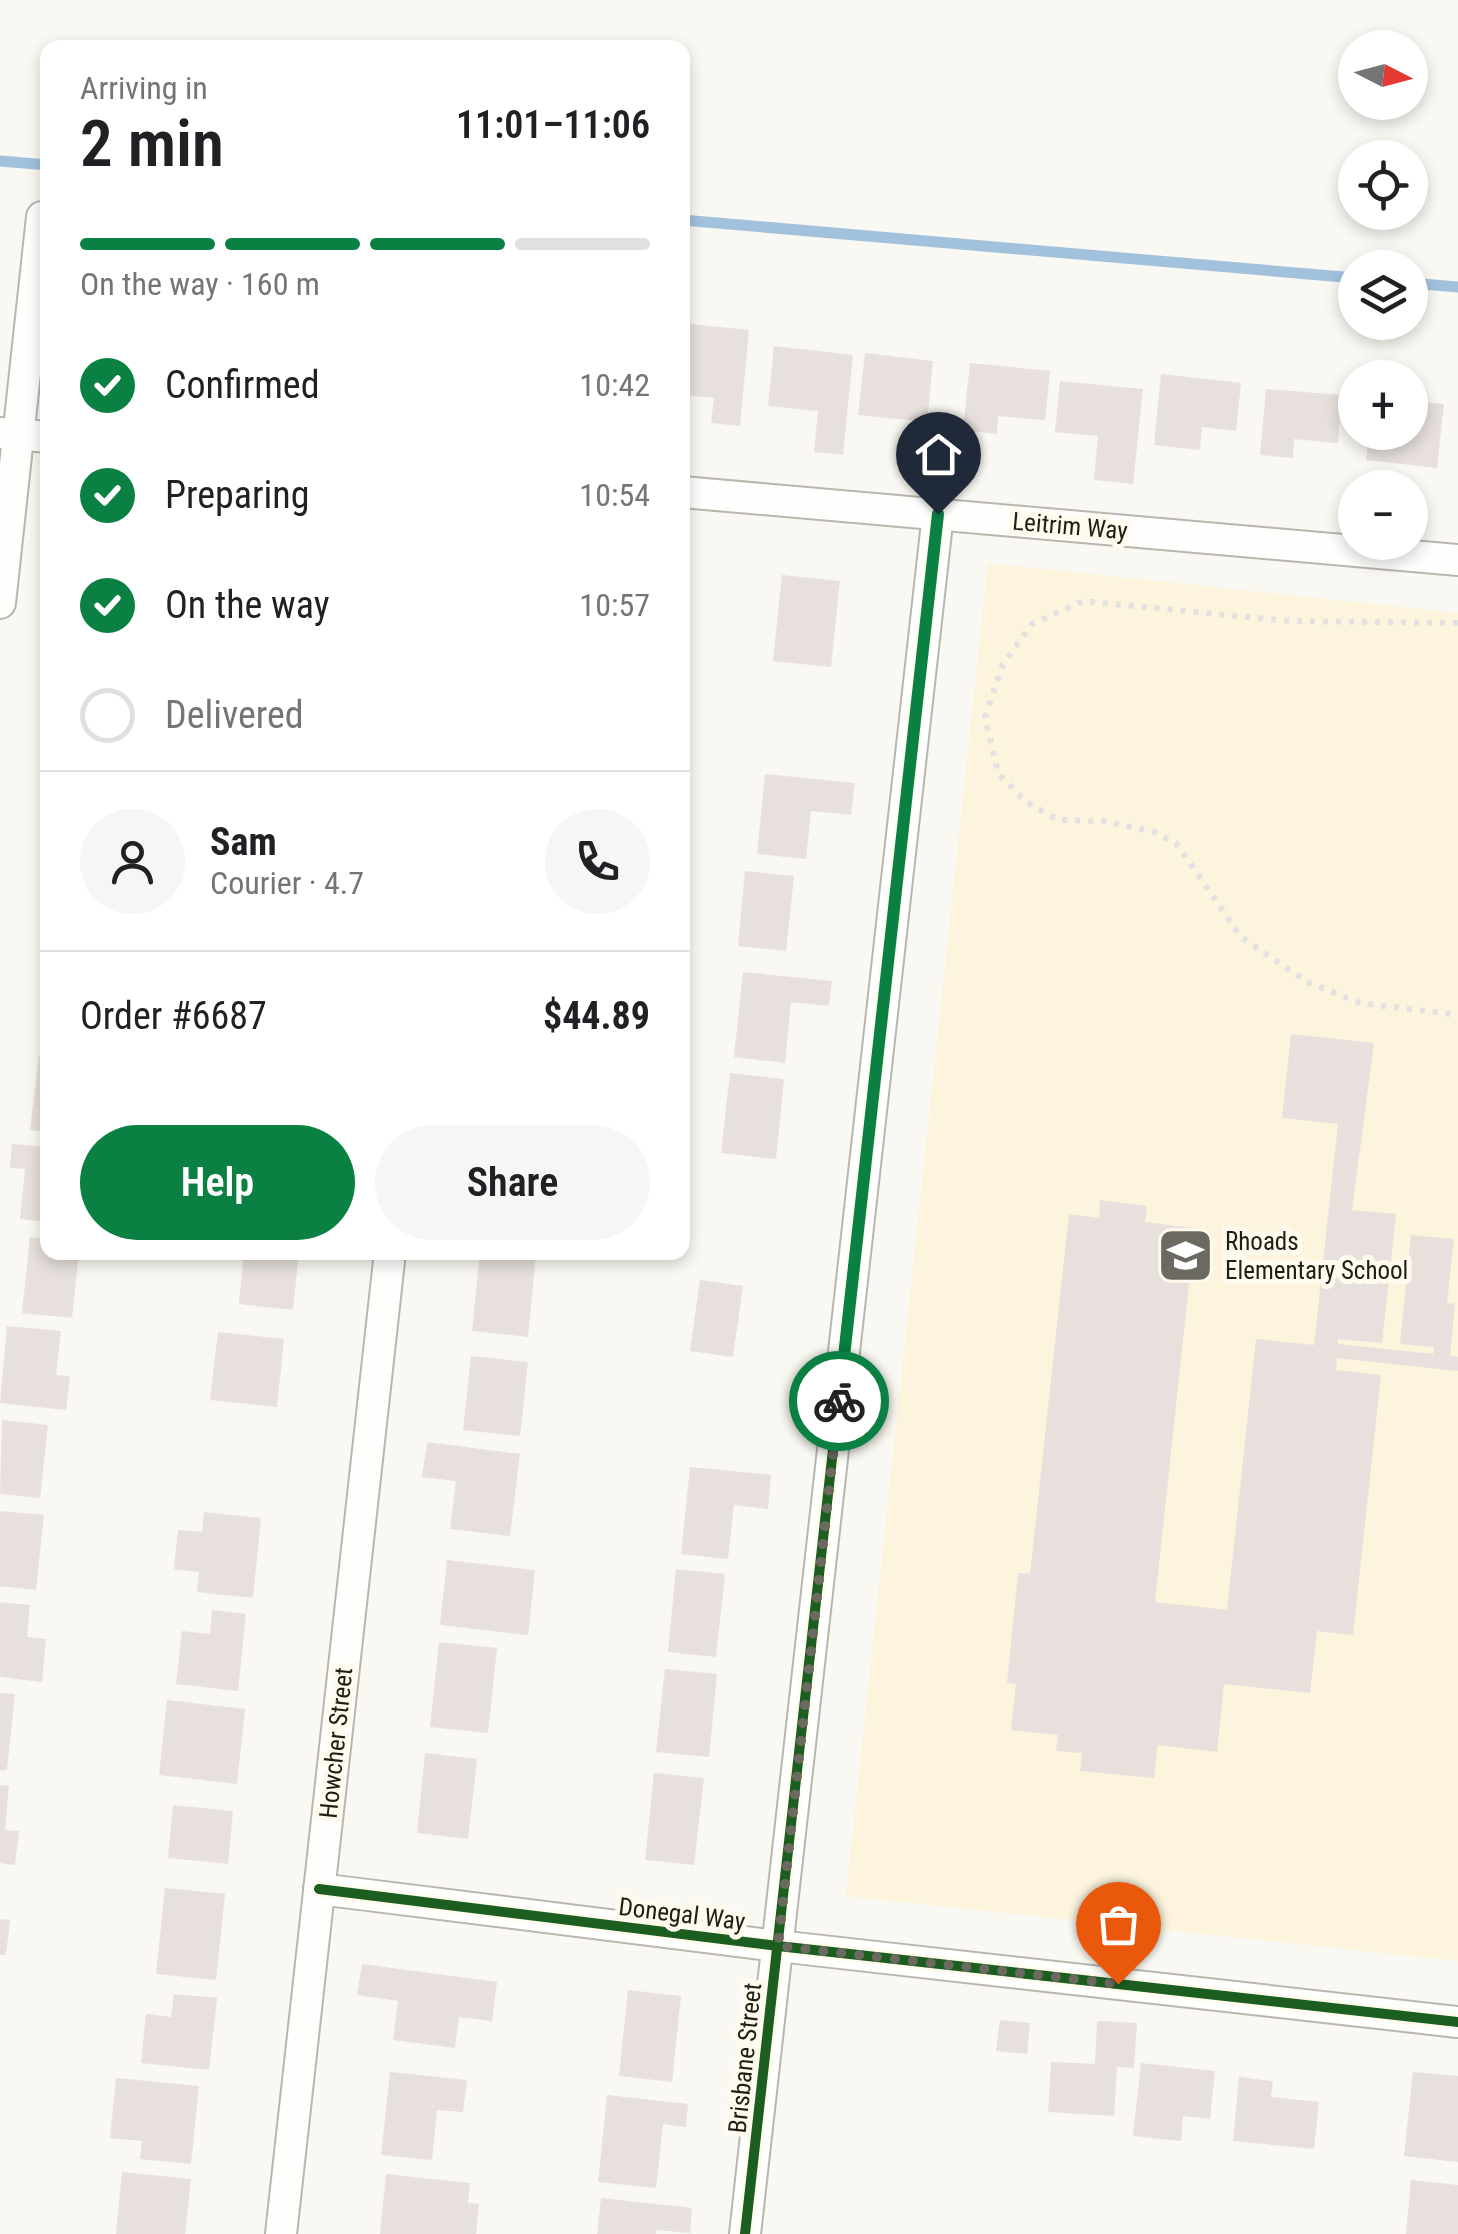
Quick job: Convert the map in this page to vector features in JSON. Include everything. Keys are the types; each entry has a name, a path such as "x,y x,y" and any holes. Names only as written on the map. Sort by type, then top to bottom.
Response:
{"street":[{"path":"0,602 22,435 40,239"},
{"name":"Leitrim Way","path":"690,493 1458,560"},
{"name":"Brisbane Street","path":"746,2234 938,514"},
{"name":"Howcher Street","path":"281,2234 389,1260"},
{"name":"Donegal Way","path":"319,1890 1458,2022"}],"path":[{"path":"1458,624 1290,620 1083,601 1032,624 1003,664 985,718 998,774 1026,802 1058,820 1104,821 1154,832 1176,843 1241,937 1307,982 1360,1003 1458,1016"}],"shaded area":[{"name":"Rhoads Elementary School","path":"988,563 1458,613 1458,1961 846,1896"}],"building":[{"path":"690,324 749,330 740,426 711,423 714,398 690,396"},
{"path":"774,346 853,355 843,455 814,452 818,411 768,406"},
{"path":"865,353 933,361 927,422 858,415"},
{"path":"970,363 1050,371 1045,420 998,416 997,434 963,430"},
{"path":"1161,374 1241,383 1236,431 1202,427 1200,450 1154,445"},
{"path":"1060,381 1143,389 1133,484 1094,480 1098,436 1055,432"},
{"path":"1266,389 1338,395 1338,443 1294,439 1293,458 1260,455"},
{"path":"1428,403 1444,404 1437,468 1366,460 1367,450 1428,450"},
{"path":"782,575 840,581 831,667 773,661"},
{"path":"765,774 855,783 851,815 811,811 806,859 757,854"},
{"path":"745,871 794,876 786,951 738,946"},
{"path":"743,972 832,981 829,1006 791,1002 785,1063 734,1057"},
{"path":"1291,1034 1374,1043 1352,1210 1396,1214 1382,1343 1338,1339 1338,1344 1433,1354 1434,1347 1400,1344 1411,1235 1454,1239 1447,1303 1455,1304 1450,1356 1458,1357 1458,1371 1337,1358 1336,1370 1381,1375 1353,1635 1317,1631 1310,1693 1224,1684 1217,1752 1158,1745 1154,1778 1080,1771 1082,1753 1056,1751 1058,1735 1011,1730 1016,1684 1007,1683 1018,1573 1030,1574 1069,1214 1099,1218 1100,1200 1147,1206 1145,1222 1195,1228 1155,1602 1227,1610 1256,1339 1314,1345 1338,1124 1282,1118"},
{"path":"39,1055 40,1055 40,1131 30,1130"},
{"path":"730,1073 784,1079 776,1159 721,1153"},
{"path":"12,1144 40,1146 40,1221 20,1219 25,1169 10,1168"},
{"path":"30,1237 40,1238 40,1260 78,1260 72,1318 22,1313"},
{"path":"243,1260 298,1260 293,1310 239,1304"},
{"path":"479,1260 535,1260 528,1337 472,1331"},
{"path":"700,1280 743,1286 733,1357 690,1351"},
{"path":"7,1326 61,1331 56,1375 70,1376 66,1410 0,1403"},
{"path":"218,1332 284,1339 277,1407 210,1400"},
{"path":"471,1356 528,1362 520,1436 463,1430"},
{"path":"2,1420 48,1425 40,1498 0,1494"},
{"path":"427,1442 520,1454 510,1536 450,1529 456,1481 422,1477"},
{"path":"690,1467 771,1475 768,1509 734,1505 728,1559 681,1554"},
{"path":"0,1511 44,1515 36,1590 0,1586"},
{"path":"204,1512 261,1518 253,1598 197,1592 199,1572 174,1569 178,1530 202,1532"},
{"path":"447,1560 535,1570 528,1635 440,1625"},
{"path":"676,1569 725,1574 716,1657 668,1652"},
{"path":"0,1602 30,1605 27,1637 46,1639 42,1682 0,1677"},
{"path":"212,1610 246,1614 238,1691 176,1684 182,1631 210,1634"},
{"path":"439,1642 497,1648 488,1733 430,1727"},
{"path":"665,1669 717,1674 709,1757 656,1752"},
{"path":"0,1693 15,1694 7,1770 0,1770"},
{"path":"167,1700 245,1709 237,1784 159,1775"},
{"path":"425,1753 477,1759 468,1839 417,1833"},
{"path":"654,1773 704,1778 694,1865 645,1860"},
{"path":"0,1785 9,1786 5,1830 19,1831 15,1865 0,1863"},
{"path":"173,1805 233,1811 228,1864 168,1858"},
{"path":"165,1888 225,1894 216,1980 156,1974"},
{"path":"0,1919 10,1920 6,1955 0,1955"},
{"path":"362,1964 497,1982 492,2021 459,2017 455,2048 393,2040 398,2001 357,1995"},
{"path":"628,1990 681,1996 672,2082 619,2076"},
{"path":"174,1994 217,1998 209,2070 141,2063 146,2014 171,2017"},
{"path":"1000,2020 1030,2023 1027,2054 996,2051"},
{"path":"1097,2021 1137,2023 1134,2068 1117,2067 1114,2116 1048,2112 1051,2062 1095,2064"},
{"path":"1141,2063 1215,2071 1210,2119 1183,2116 1181,2141 1133,2136"},
{"path":"390,2072 467,2080 463,2112 437,2110 432,2160 381,2155"},
{"path":"1413,2072 1458,2076 1458,2162 1404,2156"},
{"path":"1239,2077 1273,2081 1271,2097 1319,2102 1314,2149 1233,2141"},
{"path":"116,2078 199,2086 191,2164 140,2159 142,2141 110,2138"},
{"path":"607,2095 688,2104 686,2127 663,2124 656,2188 598,2182"},
{"path":"122,2172 191,2179 185,2234 116,2234"},
{"path":"386,2174 470,2183 468,2203 479,2204 476,2234 380,2234"},
{"path":"1411,2180 1458,2185 1458,2234 1406,2234"},
{"path":"601,2198 692,2208 690,2233 656,2230 656,2234 597,2234"}],"waterway":[{"path":"0,161 40,164"},
{"path":"690,221 1338,277"},
{"path":"1428,284 1458,287"}],"cycle path":[{"path":"745,2234 938,514"},
{"path":"319,1889 778,1946 1458,2022"}],"way so far":[{"path":"839,1401 778,1946 1118,1984"}],"place":[{"name":"Rhoads Elementary School","path":"1186,1255"}],"route":[{"path":"839,1401 938,514"}]}
